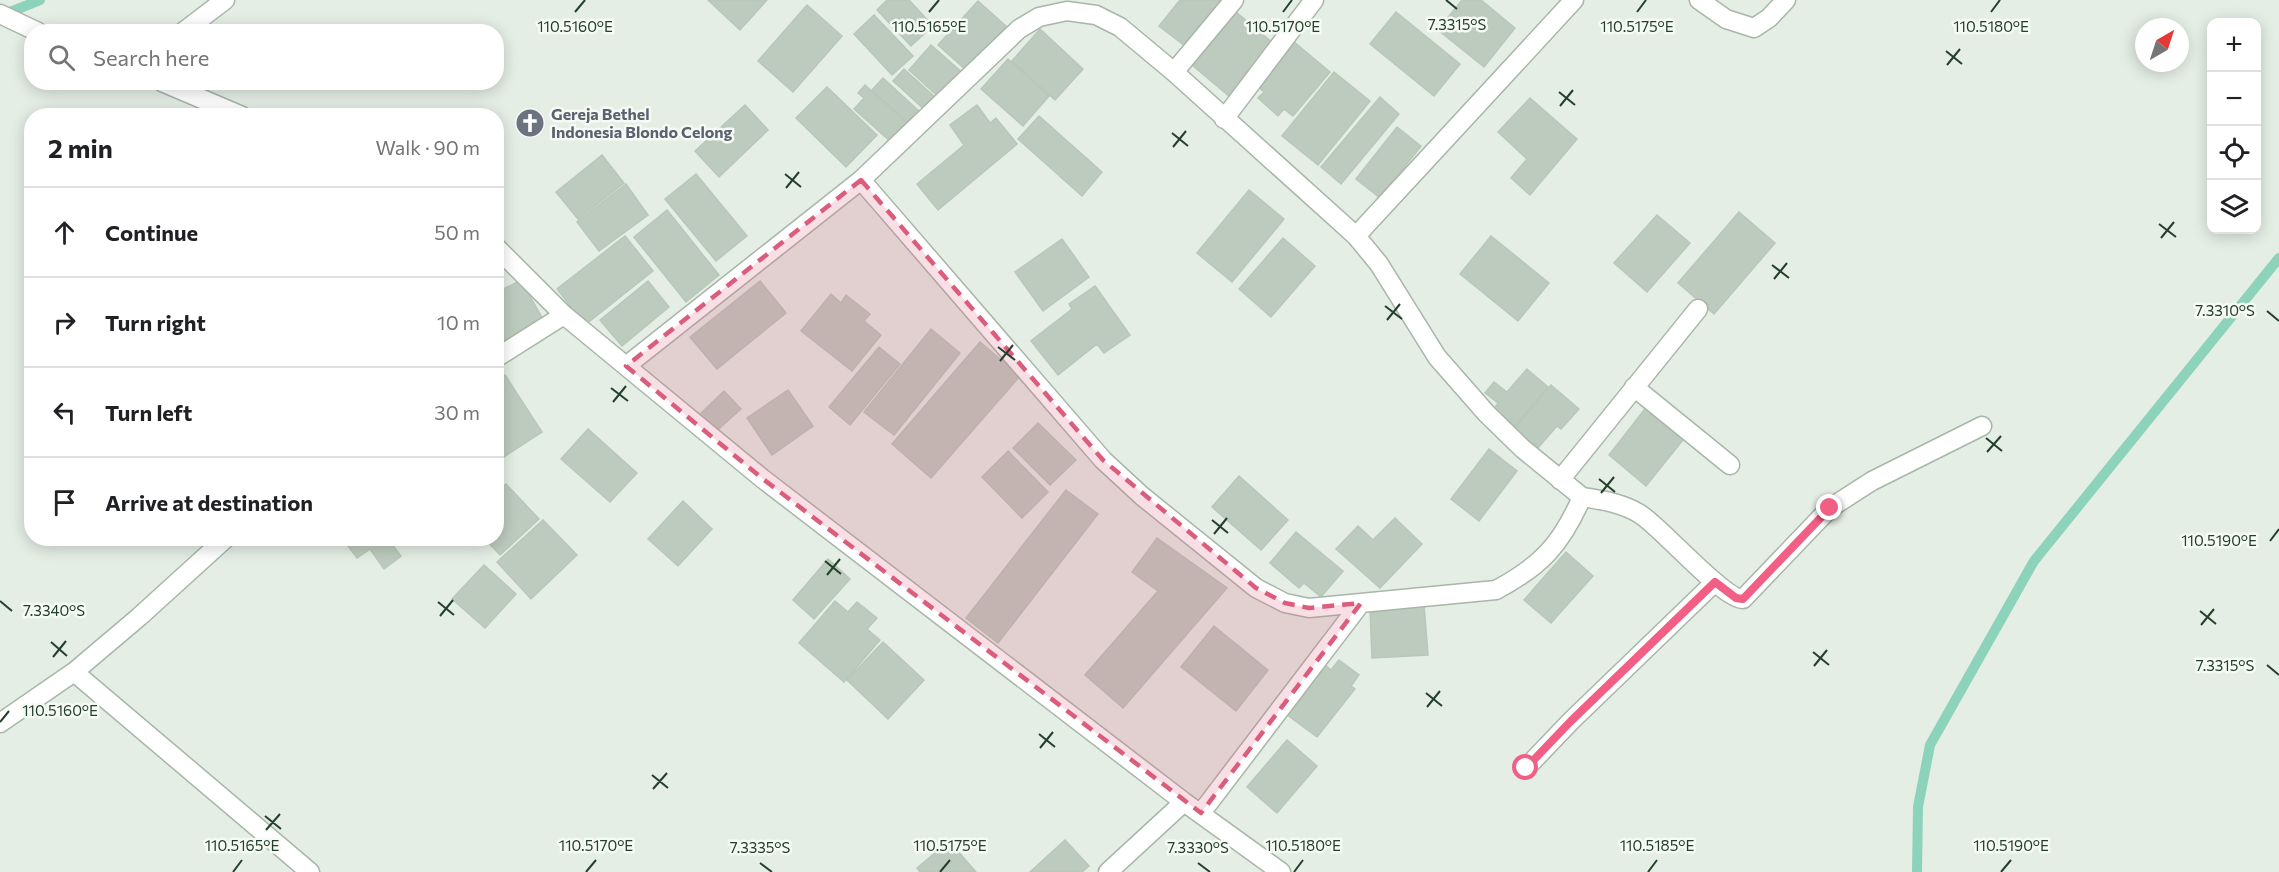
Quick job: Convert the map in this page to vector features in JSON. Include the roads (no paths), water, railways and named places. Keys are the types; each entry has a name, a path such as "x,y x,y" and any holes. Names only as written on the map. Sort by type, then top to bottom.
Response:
{"street":[{"path":"194,24 225,0"},
{"path":"1174,72 1234,0"},
{"path":"1224,119 1314,0"},
{"path":"1356,236 1574,0"},
{"path":"1699,0 1726,19 1754,28 1769,18 1786,0"},
{"path":"626,366 861,180 1019,29 1039,17 1067,11 1096,15 1120,27 1174,72 1356,236 1379,264 1437,357 1494,422 1523,450 1582,497 1626,507 1639,513 1715,582 1736,598 1743,599 1830,508 1872,481 1982,426"},
{"path":"0,15 24,26"},
{"path":"181,90 223,108"},
{"path":"861,180 1103,459 1150,503 1256,588 1285,603 1309,608 1496,590 1521,576 1543,559 1572,520 1582,497"},
{"path":"504,255 564,315 772,486 1184,802 1281,872"},
{"path":"1560,480 1698,309"},
{"path":"504,353 564,315"},
{"path":"1634,387 1730,465"},
{"path":"0,723 74,672 217,546"},
{"path":"1526,768 1715,582"},
{"path":"1201,813 1361,603"},
{"path":"74,672 310,872"},
{"path":"1108,872 1184,802"}],"waterway":[{"path":"0,16 40,0"},
{"path":"1917,872 1918,807 1930,745 2034,561 2279,258"}],"place":[{"name":"Gereja Bethel Indonesia Blondo Celong","path":"530,123"}]}
